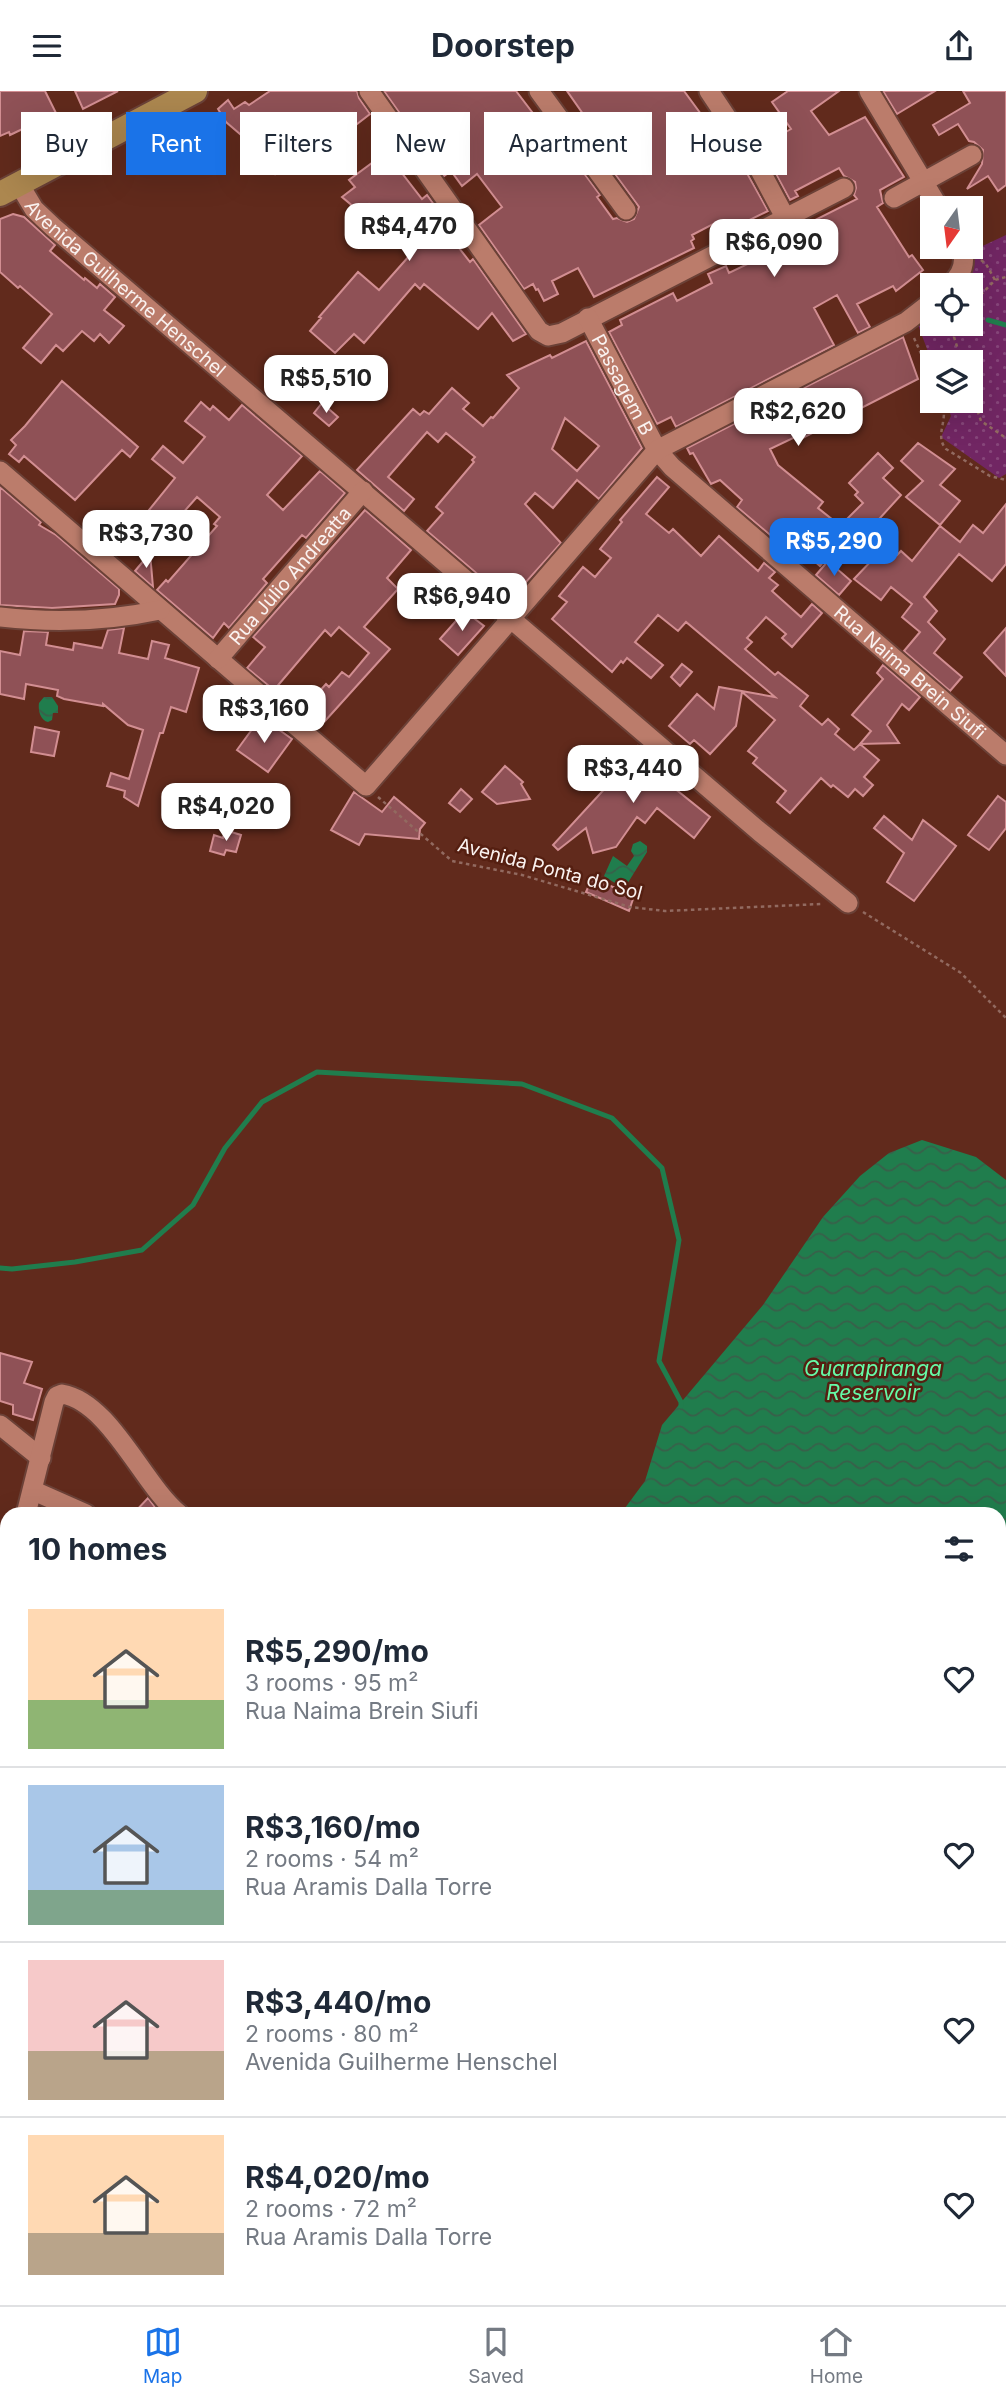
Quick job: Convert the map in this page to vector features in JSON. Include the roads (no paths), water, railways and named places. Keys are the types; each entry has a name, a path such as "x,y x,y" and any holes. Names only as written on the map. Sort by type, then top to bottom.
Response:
{"main road":[{"path":"9,189 195,91"}],"street":[{"path":"369,91 539,331 548,336 562,333 844,188"},
{"path":"539,91 626,210"},
{"path":"709,91 753,157 786,219"},
{"path":"869,91 932,196"},
{"path":"894,198 972,155"},
{"name":"Avenida Guilherme Henschel","path":"9,189 760,832 848,903"},
{"path":"0,471 366,786 657,450 906,322 920,311"},
{"name":"Passagem B","path":"589,318 657,450"},
{"name":"Rua Naima Brein Siufi","path":"657,450 689,482 1006,755"},
{"name":"Rua Júlio Andreatta","path":"218,659 363,491"},
{"path":"0,617 106,618 160,610"},
{"path":"28,1507 54,1402 60,1395 71,1396 103,1421 172,1507"},
{"path":"0,1425 41,1458"},
{"path":"34,1491 70,1507"}],"water":[{"path":"44,697 52,697 58,706 58,713 53,713 52,720 48,722 39,712 39,703"},
{"path":"640,841 647,846 647,852 624,889 604,876 613,856 627,866 634,856 631,851 633,844"},
{"name":"Guarapiranga Reservoir","path":"922,1140 976,1157 1006,1180 1006,1507 626,1507 645,1481 662,1425 763,1305 823,1217 860,1176 889,1153"}],"waterway":[{"path":"988,320 1006,325"},
{"path":"0,1268 75,1262 142,1250 193,1205 225,1148 262,1102 317,1072 522,1084 612,1118 662,1168 679,1240 659,1361 681,1406"}]}
